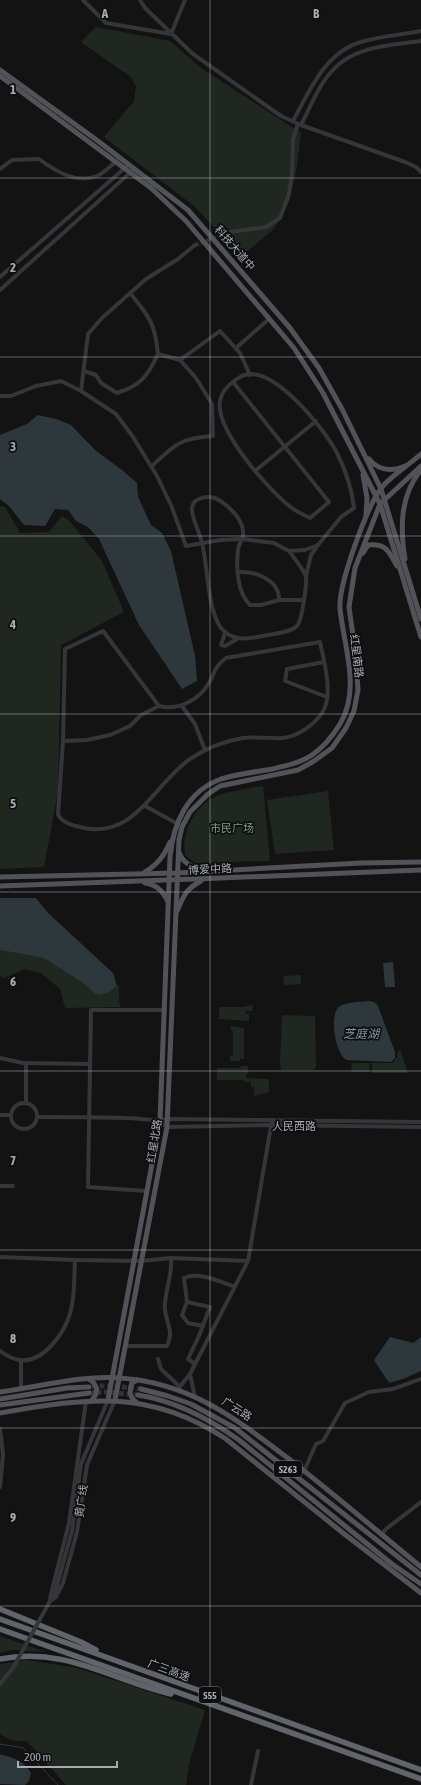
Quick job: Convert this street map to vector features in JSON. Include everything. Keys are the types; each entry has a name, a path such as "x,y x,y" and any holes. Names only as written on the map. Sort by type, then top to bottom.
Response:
{"highway":[{"path":"0,1609 81,1642 119,1662"},
{"name":"广三高速","path":"0,1619 421,1770"},
{"name":"广三高速","path":"0,1629 421,1780"},
{"path":"0,1659 32,1655 58,1658 94,1668 159,1691 196,1700"}],"main road":[{"name":"科技大道中","path":"0,70 45,101 119,160 186,221 294,348 323,393 377,497 402,575"},
{"name":"科技大道中","path":"0,76 119,160 132,166 188,210 290,328 319,368 365,455 385,500 408,577"},
{"name":"红星南路","path":"169,903 172,840 176,823 181,813 204,788 222,779 295,763 311,756 327,743 341,723 347,708 351,688 340,608 343,584 365,522 381,489 421,454"},
{"path":"365,455 375,466 386,470 398,469 411,463"},
{"path":"358,459 365,482 367,498 365,522"},
{"name":"红星南路","path":"177,880 178,840 182,827 190,812 208,794 220,786 298,770 332,748 346,728 354,711 358,690 356,657 349,607 351,585 358,560 380,504 421,466"},
{"path":"421,470 405,500 402,523 408,577 421,619"},
{"path":"358,560 368,545 379,544 388,550 402,575 421,637"},
{"path":"145,873 155,866 163,857 172,840"},
{"path":"178,849 180,856 187,864 208,871"},
{"name":"博爱中路","path":"0,877 177,873 361,863 421,862"},
{"name":"博爱中路","path":"0,886 132,880 202,880 421,870"},
{"path":"132,880 157,886 163,892 169,903"},
{"name":"红星北路","path":"115,1400 168,1119 177,880"},
{"path":"176,914 185,893 190,887 202,880"},
{"name":"红星北路","path":"108,1400 160,1121 169,903"},
{"path":"89,1378 94,1382 97,1389 96,1395 89,1400"},
{"name":"广云路","path":"0,1392 89,1378 120,1378 179,1388 231,1415 304,1471 421,1567"},
{"path":"136,1402 133,1400 130,1392 132,1383 138,1380"},
{"path":"0,1399 62,1389 89,1387"},
{"name":"广云路","path":"141,1390 168,1396 196,1406 235,1428 421,1575"},
{"path":"0,1405 89,1393"},
{"name":"S263","path":"138,1395 181,1406 216,1424 239,1440 392,1564 421,1584"},
{"name":"S263","path":"0,1413 89,1400 115,1400 136,1402 187,1416 220,1435 343,1533 421,1592"},
{"path":"392,1564 421,1592"}],"street":[{"path":"83,0 106,23 171,34"},
{"path":"140,0 171,34 193,54 281,116 405,162 416,167 421,172"},
{"path":"171,34 185,0"},
{"path":"293,121 316,80 326,66 348,47 359,42 376,38 421,32"},
{"path":"376,38 377,48"},
{"path":"220,236 230,232 266,227 280,218 289,194 292,173 293,139 300,124 332,71 342,61 357,52 421,41"},
{"path":"0,169 12,160 39,158 50,167 79,179 97,176 119,160"},
{"path":"0,277 125,167 132,166 132,172 0,290"},
{"path":"82,391 88,334 102,318 146,279 178,259 196,245"},
{"path":"84,371 96,375 100,382 117,393 130,389 144,379 153,366 158,354 154,327 149,316 130,294"},
{"path":"236,348 269,319"},
{"path":"180,360 220,331 240,353 250,375"},
{"path":"151,467 169,449 182,441 196,437 213,436 212,404 196,378 180,360 158,354"},
{"path":"212,404 233,382 243,375 258,374 278,384 316,421 336,451 349,481 354,508 341,517 311,555 306,576 301,620 298,626 292,630 237,639 225,646 221,645 225,633"},
{"path":"0,396 12,396 36,386 61,381 82,391 116,414 133,437 151,467 171,506 186,546 220,540 243,539 274,543 289,551 306,576"},
{"path":"220,397 220,410 233,441 254,471 292,508 310,518 329,502 233,382"},
{"path":"254,471 316,421"},
{"path":"237,639 225,633 219,626 213,610 202,543 191,509 193,503 198,499 210,497 216,498 236,515 243,532 243,539 238,549 239,572 242,591 245,600 250,605 261,605 279,600 304,600"},
{"path":"289,551 305,550 318,545"},
{"path":"239,572 247,572 268,580 276,588 279,595 279,600"},
{"path":"63,741 87,740 110,736 130,726 141,715 159,706 168,708 182,706 205,689 218,664 226,658 320,642 327,680 327,697 323,712 312,724 301,732 284,738 243,738 205,750 174,772 144,806 120,825 104,830 85,828 63,821 58,815 63,741 65,649 103,631 159,706"},
{"path":"324,662 287,669 285,681 327,697"},
{"path":"182,706 195,724 205,750"},
{"path":"144,806 176,823"},
{"path":"147,1191 88,1187 91,1010 165,1010"},
{"path":"0,1058 26,1063 90,1064"},
{"path":"26,1063 26,1103"},
{"path":"26,1103 35,1108 37,1117 33,1125 24,1129 17,1127 14,1124 11,1115 16,1105 26,1103"},
{"path":"0,1115 11,1115"},
{"path":"37,1117 89,1116 160,1121 168,1119 421,1122"},
{"path":"158,1358 161,1369 179,1388 190,1374 248,1260 272,1120"},
{"path":"160,1121 167,1127"},
{"name":"人民西路","path":"167,1127 272,1125 421,1127"},
{"path":"0,1186 12,1186"},
{"path":"0,1257 133,1261 171,1258 248,1260"},
{"path":"126,1346 167,1346 172,1337 165,1309 172,1268 171,1258"},
{"path":"0,1351 11,1358 21,1361 36,1357 51,1347 64,1331 72,1309 75,1260"},
{"path":"203,1326 188,1323 182,1316 187,1302 184,1278 191,1275 235,1287"},
{"path":"187,1302 210,1307 188,1359 195,1364"},
{"path":"21,1361 21,1389"},
{"path":"190,1374 195,1397"},
{"path":"304,1471 316,1444 323,1441 345,1403 369,1392 393,1389 421,1379"},
{"path":"50,1600 69,1523 89,1400"},
{"name":"黄广线","path":"0,1684 12,1668 55,1593 72,1531 81,1464 108,1400"},
{"name":"黄广线","path":"50,1600 56,1597 63,1583 77,1532 87,1466 115,1400"},
{"path":"0,1429 3,1454 0,1488"},
{"path":"381,1535 386,1529 421,1502"},
{"path":"251,1785 258,1751"}],"green space":[{"path":"96,27 170,41 201,68 301,133 297,167 289,202 273,230 241,256 194,206 104,137 134,101 136,87 131,77 81,42"},
{"path":"0,506 5,507 20,533 49,532 62,516 68,519 102,561 124,612 61,645 58,792 44,867 0,869"},
{"name":"市民广场","path":"263,786 270,861 195,863 185,855 184,845 186,834 189,825 200,808 207,802 226,793"},
{"path":"328,791 334,850 275,854 267,800"},
{"path":"0,950 44,958 83,983 95,994 102,995 119,986 119,1001 121,1007 65,1008 60,989 41,973 24,969 4,978 0,975"},
{"path":"301,975 301,984 284,985 283,976"},
{"path":"253,1005 252,1011 246,1011 246,1014 249,1014 249,1021 219,1019 219,1007 242,1007"},
{"path":"282,1015 315,1016 316,1066 314,1070 281,1070"},
{"path":"231,1026 244,1028 244,1059 240,1059 240,1061 230,1061 230,1056 233,1056 233,1031 231,1031"},
{"path":"400,1050 408,1073 372,1073 372,1063 392,1063"},
{"path":"352,1063 370,1063 369,1072 351,1072"},
{"path":"241,1066 248,1066 248,1074 246,1074 246,1078 269,1079 269,1092 254,1096 254,1087 251,1087 251,1082 242,1080 217,1080 217,1068 241,1068"},
{"path":"0,1636 46,1652 12,1650 0,1653"},
{"path":"27,1660 77,1668 205,1710 189,1764 186,1785 66,1785 27,1741 12,1740 3,1736 0,1733 0,1664"}],"water":[{"path":"38,415 56,419 71,425 95,450 137,483 138,497 151,525 162,533 171,551 195,656 197,681 182,689 139,625 99,539 88,527 76,521 68,510 55,509 45,526 24,525 9,506 0,499 0,435 27,424"},
{"path":"0,898 36,898 48,913 113,973 117,986 109,992 101,995 95,994 83,983 44,958 0,950"},
{"path":"393,962 395,987 385,987 383,963"},
{"name":"芝庭湖","path":"369,1001 374,1002 378,1006 395,1052 395,1058 391,1062 347,1060 339,1051 334,1026 336,1011 339,1007 345,1004"},
{"path":"390,1337 413,1343 421,1337 421,1371 389,1383 374,1360"},
{"path":"0,1754 18,1760 28,1768 31,1773 29,1781 25,1785 0,1784"}],"waterway":[{"path":"0,1744 23,1748 58,1785"}],"tunnel":[{"path":"195,245 220,236"},
{"path":"92,1386 114,1386 141,1389"},
{"path":"89,1393 105,1392 138,1395"}]}
